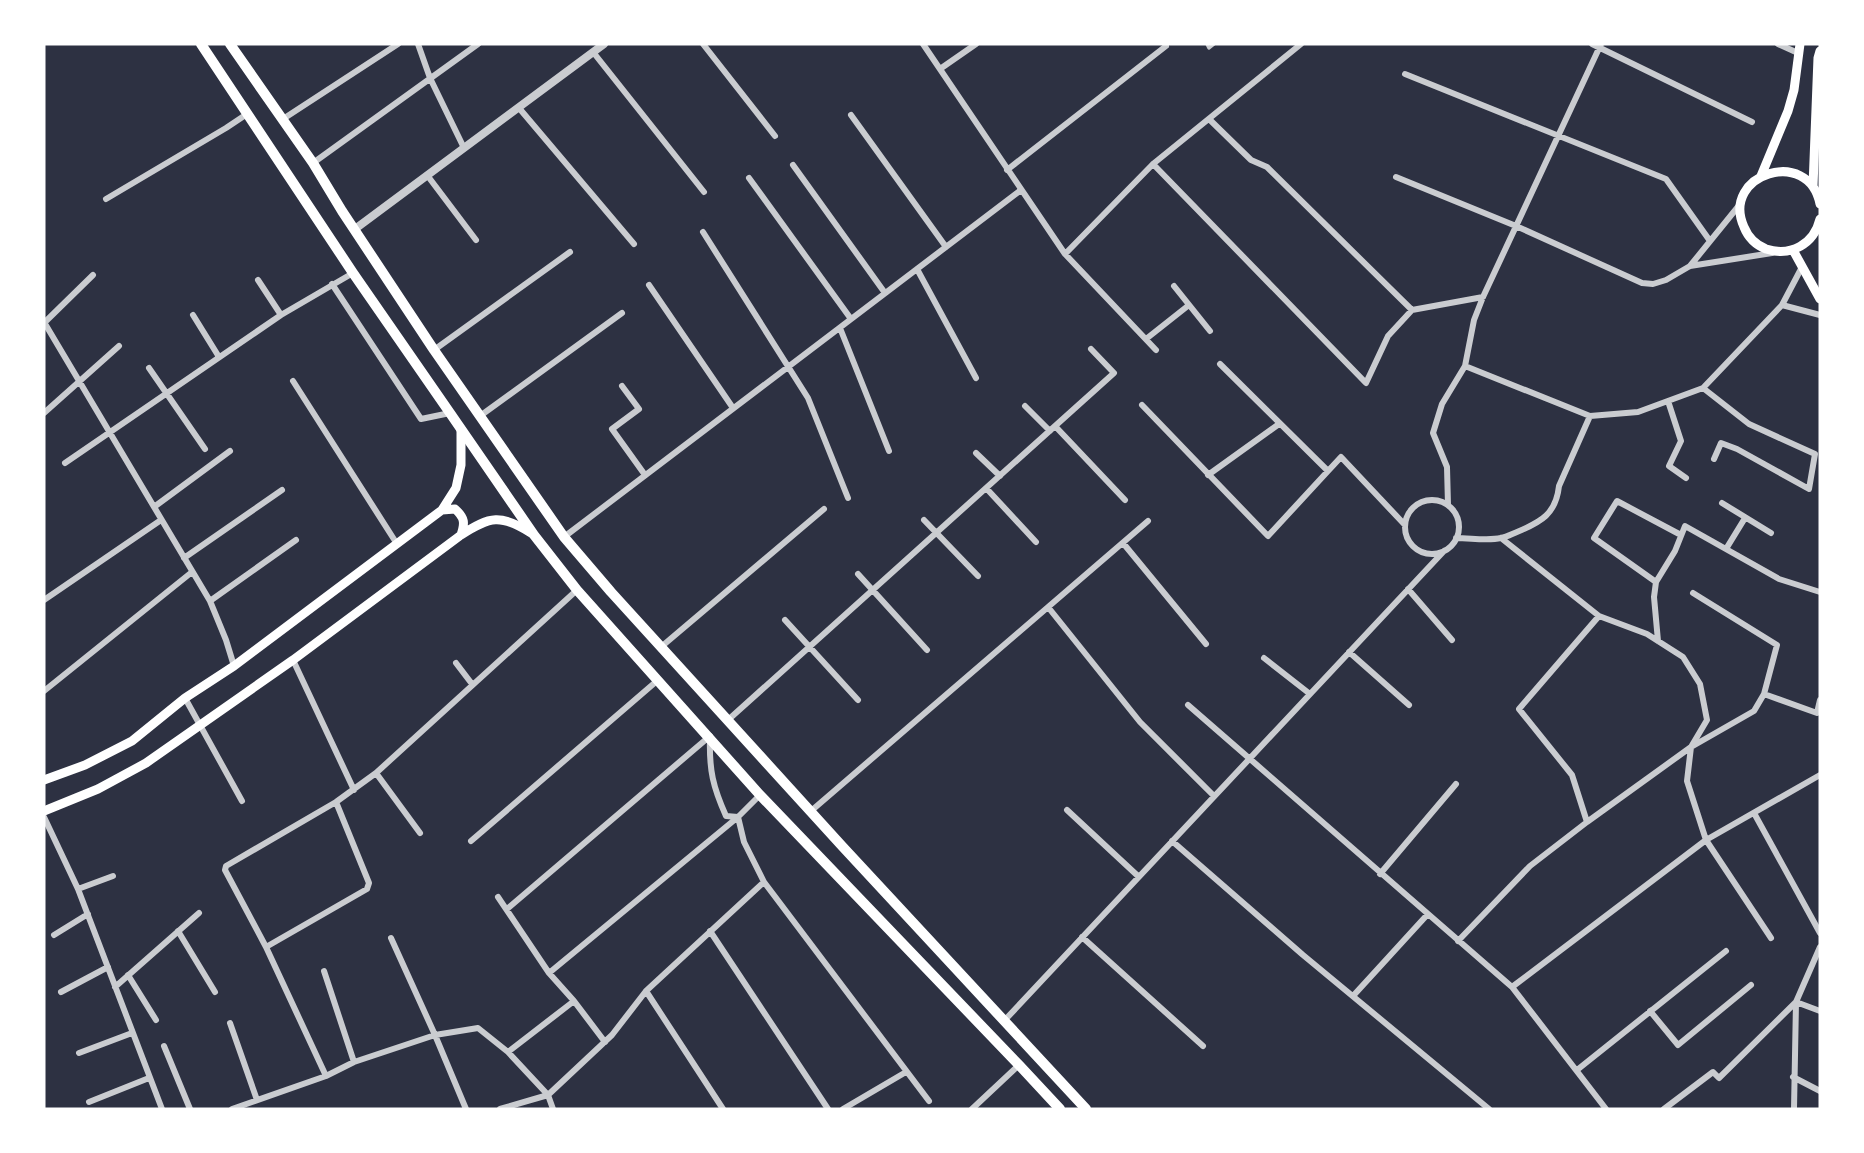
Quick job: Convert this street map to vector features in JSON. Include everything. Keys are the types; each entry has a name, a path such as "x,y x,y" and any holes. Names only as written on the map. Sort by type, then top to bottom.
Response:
{"main road":[{"path":"201,44 414,362 534,535 578,590 760,794 1060,1109"},
{"path":"230,44 564,537 661,647 1086,1109"},
{"path":"1760,176 1788,111 1794,90 1799,48"},
{"path":"1813,186 1819,56"},
{"path":"1819,228 1808,242 1793,250 1776,252 1760,247 1748,235 1741,220 1741,203 1748,187 1760,176 1774,171 1788,171 1802,176 1813,186 1820,204"},
{"path":"1793,250 1820,299"},
{"path":"414,362 435,350"},
{"path":"44,780 85,765 132,740 185,698 234,667 442,510 456,488 461,465 461,429"},
{"path":"442,510 455,509 463,516 465,524 461,535"},
{"path":"44,811 98,789 146,764 480,523 500,519 516,524 534,535"}],"street":[{"path":"282,119 398,44"},
{"path":"418,44 430,78 464,148"},
{"path":"313,163 478,44"},
{"path":"355,229 604,44"},
{"path":"703,44 775,136"},
{"path":"923,44 1065,254 1156,350"},
{"path":"940,69 976,44"},
{"path":"1065,254 1153,164 1301,44"},
{"path":"1778,44 1799,48"},
{"path":"1448,505 1447,467 1433,433 1442,404 1465,366 1474,320 1483,297 1598,45 1752,122"},
{"path":"1007,170 1167,46"},
{"path":"593,52 704,192"},
{"path":"1405,74 1667,179 1710,241"},
{"path":"519,108 634,244"},
{"path":"106,199 247,114"},
{"path":"851,115 946,247"},
{"path":"1209,119 1251,160 1267,167 1412,310"},
{"path":"1153,164 1366,383 1388,336 1412,310 1483,297"},
{"path":"793,165 885,293"},
{"path":"427,175 476,240"},
{"path":"1396,177 1516,226 1642,283 1653,284 1666,280 1690,266 1776,252"},
{"path":"749,178 851,319"},
{"path":"564,537 1021,190"},
{"path":"1690,266 1741,203"},
{"path":"703,232 808,398 848,498"},
{"path":"435,350 570,252"},
{"path":"1465,366 1590,416 1638,412 1703,388 1782,304 1802,267"},
{"path":"917,269 976,378"},
{"path":"65,463 281,315 353,273"},
{"path":"93,275 44,322 210,601 234,667"},
{"path":"258,280 281,315"},
{"path":"332,284 421,419 450,414"},
{"path":"649,285 733,408"},
{"path":"1174,286 1210,331"},
{"path":"1782,304 1820,315"},
{"path":"1146,339 1189,305"},
{"path":"480,416 622,313"},
{"path":"193,315 219,357"},
{"path":"840,328 889,451"},
{"path":"44,413 119,346"},
{"path":"728,720 1114,373 1091,349"},
{"path":"1220,364 1328,471"},
{"path":"149,368 205,449"},
{"path":"293,381 397,544"},
{"path":"622,386 639,410 612,429 645,475"},
{"path":"1703,388 1749,424 1815,454 1809,489 1721,443 1714,459"},
{"path":"1668,401 1681,441 1669,466 1686,478"},
{"path":"1142,405 1268,537 1341,457 1405,525"},
{"path":"1025,406 1052,428 1125,500"},
{"path":"1457,538 1502,538 1534,525 1545,517 1558,498 1559,486 1590,416"},
{"path":"1208,475 1279,424"},
{"path":"154,507 230,451"},
{"path":"976,453 1000,476"},
{"path":"986,488 1036,542"},
{"path":"184,558 282,490"},
{"path":"1004,1021 1457,538 1459,529 1455,512 1448,505 1433,500 1425,501 1411,510 1405,525 1406,534 1417,549 1426,553 1444,551"},
{"path":"1656,582 1594,538 1617,501 1681,535"},
{"path":"1722,503 1771,533"},
{"path":"661,647 824,509"},
{"path":"1726,549 1745,517"},
{"path":"44,600 161,520"},
{"path":"924,520 978,576"},
{"path":"811,811 1148,521"},
{"path":"1658,641 1654,597 1656,582 1675,551 1685,526 1779,579 1819,591 1820,580"},
{"path":"1502,538 1599,616 1647,634 1683,657 1700,684 1707,719 1691,747 1687,780 1706,840 1771,938"},
{"path":"210,601 296,540"},
{"path":"1123,543 1206,644"},
{"path":"44,691 192,572"},
{"path":"858,574 927,650"},
{"path":"1408,589 1452,640"},
{"path":"326,1076 266,947 225,870 226,866 337,802 376,773 578,590"},
{"path":"1458,942 1530,866 1587,821 1691,747 1754,711 1764,694 1777,645 1693,593"},
{"path":"1048,607 1140,722 1214,796"},
{"path":"1587,821 1573,775 1519,709 1599,616"},
{"path":"785,620 858,700"},
{"path":"1349,652 1409,705"},
{"path":"1264,658 1310,694"},
{"path":"293,660 354,790"},
{"path":"456,663 472,684"},
{"path":"471,841 659,679"},
{"path":"1764,694 1817,713 1820,700"},
{"path":"185,698 242,802"},
{"path":"1188,705 1512,987 1606,1109"},
{"path":"710,736 709,764 716,793 726,816 738,817"},
{"path":"507,909 710,736"},
{"path":"376,773 420,833"},
{"path":"1512,987 1706,840 1820,775"},
{"path":"1380,874 1456,784"},
{"path":"549,973 738,817 760,794"},
{"path":"266,947 367,889 369,883 337,802"},
{"path":"1067,810 1139,877"},
{"path":"1754,813 1820,933"},
{"path":"44,817 78,889 162,1109"},
{"path":"738,817 744,842 764,882 929,1101"},
{"path":"1172,841 1489,1109"},
{"path":"78,889 113,876"},
{"path":"500,1109 548,1095 612,1035 646,991 764,882"},
{"path":"498,897 549,973 605,1042"},
{"path":"115,987 199,913"},
{"path":"54,935 88,915"},
{"path":"1353,996 1427,915"},
{"path":"178,932 215,992"},
{"path":"710,932 828,1109"},
{"path":"1082,937 1203,1046"},
{"path":"391,938 466,1109"},
{"path":"1664,1109 1713,1072 1719,1078 1796,1002 1820,947"},
{"path":"1577,1070 1726,951"},
{"path":"61,992 108,967"},
{"path":"324,971 354,1062"},
{"path":"128,975 156,1020"},
{"path":"1650,1011 1678,1045 1751,985"},
{"path":"646,991 720,1108"},
{"path":"508,1052 574,1001"},
{"path":"1796,1002 1820,1011"},
{"path":"1794,1109 1796,1002"},
{"path":"230,1023 257,1100"},
{"path":"232,1109 326,1076 354,1062 435,1035 478,1028 508,1052 548,1095 553,1109"},
{"path":"79,1054 132,1033"},
{"path":"164,1046 190,1109"},
{"path":"972,1109 1019,1065"},
{"path":"843,1109 906,1072"},
{"path":"1794,1077 1820,1091"},
{"path":"89,1102 149,1078"}],"lane":[{"path":"1207,44 1209,48 1214,44"}]}
